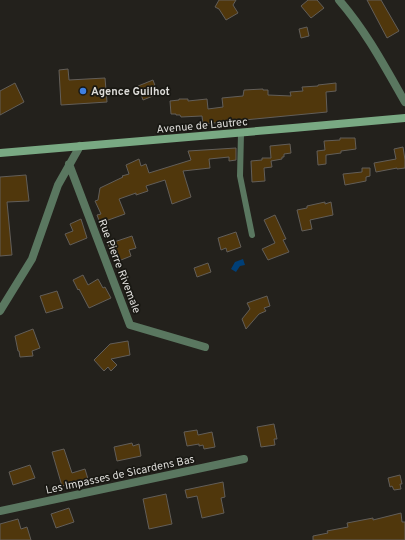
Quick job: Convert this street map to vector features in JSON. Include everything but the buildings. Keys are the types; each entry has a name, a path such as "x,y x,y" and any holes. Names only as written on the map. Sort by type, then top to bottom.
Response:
{"main road":[{"name":"Avenue de Lautrec","path":"0,153 405,118"}],"street":[{"path":"340,0 358,24 405,102"},
{"path":"0,311 32,259 58,185 80,146"},
{"name":"Rue Pierre Rivemale","path":"69,164 130,325 205,347"},
{"name":"Les Impasses de Sicardens Bas","path":"0,511 244,459"}],"lane":[{"path":"241,133 240,176 252,235"}],"water":[{"path":"243,259 245,265 240,266 236,272 231,269 235,262"}],"place":[{"name":"Agence Guilhot","path":"83,91"}]}
